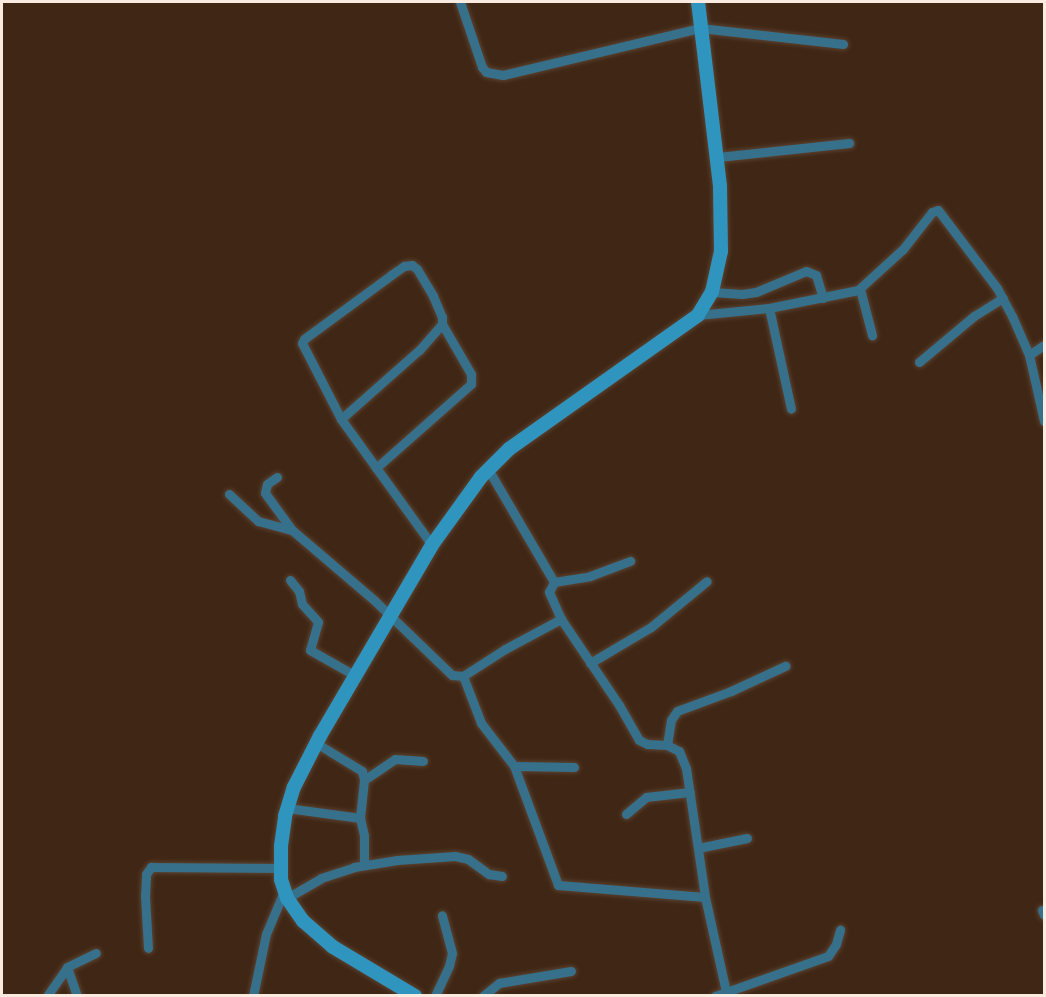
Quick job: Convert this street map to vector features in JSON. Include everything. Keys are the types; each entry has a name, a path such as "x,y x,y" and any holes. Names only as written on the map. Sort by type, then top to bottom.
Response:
{"main road":[{"path":"415,996 333,947 303,921 286,894 280,868 287,808 294,787 316,743 432,545 488,469 509,449 698,315 712,292 721,251 718,157 698,2"}],"street":[{"path":"460,2 482,67 486,72 503,75 700,28 843,44"},
{"path":"718,157 849,143"},
{"path":"698,315 770,308 860,289 903,249 932,212 938,210 1003,298 1029,355 1044,421"},
{"path":"376,468 471,384 471,374 442,324 442,317 417,269 407,264 304,339 302,349 341,419 376,468 432,545"},
{"path":"712,292 742,294 756,292 806,271 816,275 823,298"},
{"path":"860,289 872,335"},
{"path":"919,362 974,316 1003,298"},
{"path":"770,308 791,409"},
{"path":"341,419 419,350 442,324"},
{"path":"1029,355 1044,345"},
{"path":"488,469 554,582"},
{"path":"277,477 267,484 265,493 292,530 390,616 452,675 463,676 505,649 561,619"},
{"path":"229,494 258,521 292,530"},
{"path":"554,582 597,574 630,561"},
{"path":"290,580 299,591 302,604 318,622 310,650 356,676"},
{"path":"590,663 651,627 707,580"},
{"path":"554,582 549,592 561,619 639,740 647,744 676,748 684,760 705,897 726,994"},
{"path":"667,745 670,720 677,711 731,691 785,666"},
{"path":"463,676 481,723 514,766 558,885 705,897"},
{"path":"316,743 359,767 364,780 360,818 364,836 364,864"},
{"path":"364,780 395,759 423,761"},
{"path":"514,766 574,767"},
{"path":"626,814 646,797 690,792"},
{"path":"287,808 360,818"},
{"path":"698,848 747,838"},
{"path":"253,996 267,934 286,894 321,878 364,864 455,856 468,859 489,874 502,876"},
{"path":"148,948 145,896 147,870 151,867 280,868"},
{"path":"435,996 449,966 452,953 442,915"},
{"path":"715,996 828,956 836,944 840,930"},
{"path":"47,996 67,967 96,952"},
{"path":"67,967 77,996"},
{"path":"483,996 499,983 571,971"}]}
